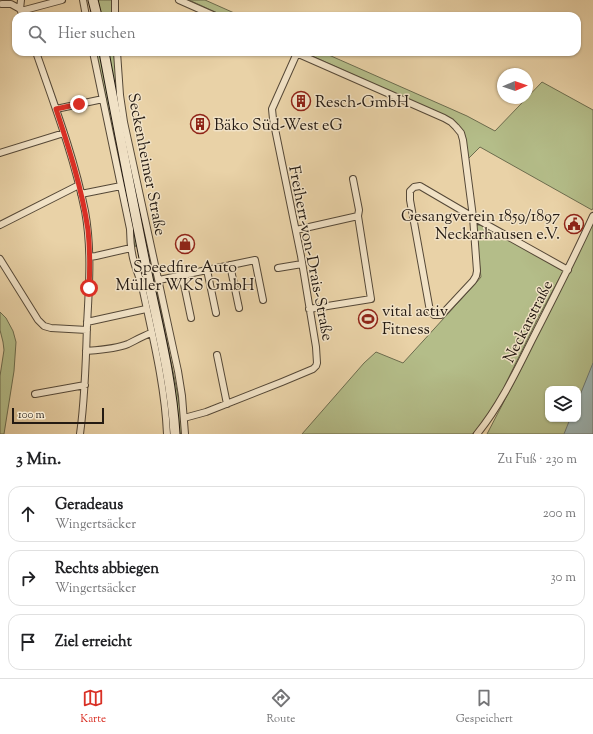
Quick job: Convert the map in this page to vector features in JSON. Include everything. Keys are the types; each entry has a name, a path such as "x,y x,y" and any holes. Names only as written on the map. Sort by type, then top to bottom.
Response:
{"street":[{"path":"21,0 21,12"},
{"path":"21,12 62,0"},
{"path":"83,0 85,12"},
{"path":"93,0 96,12"},
{"path":"115,0 115,12"},
{"path":"179,0 206,12"},
{"path":"3,3 11,4 21,12"},
{"path":"37,56 64,133 79,185 88,231 90,257 88,322 85,385 80,434"},
{"path":"94,56 130,229 131,248 140,280 159,372 168,434"},
{"path":"105,56 164,352 175,434"},
{"name":"Seckenheimer Straße","path":"118,56 120,95 124,122 179,377 185,434"},
{"name":"Freiherr-von-Drais-Straße","path":"184,418 227,404 313,369 316,366 316,346 302,264 272,109 295,56"},
{"path":"303,56 444,118 456,127 460,133 463,140 473,217 477,271 473,281 446,310 441,315 434,315 430,311 410,200 410,191 414,187 420,186 473,217 568,270"},
{"path":"56,109 103,99"},
{"path":"0,153 64,133"},
{"path":"309,309 371,299 358,216 359,210 353,179"},
{"path":"0,225 79,185"},
{"path":"81,194 121,186"},
{"path":"296,230 358,216"},
{"name":"Neckarstraße","path":"477,434 503,397 568,270 593,216"},
{"path":"90,257 131,248"},
{"path":"0,259 38,320 44,326 51,328 87,330"},
{"path":"159,280 255,260 263,300"},
{"path":"278,268 302,264"},
{"path":"230,265 239,308"},
{"path":"207,270 216,314"},
{"path":"182,275 191,318"},
{"path":"88,322 146,309"},
{"path":"86,351 127,344 151,333"},
{"path":"218,355 227,404"},
{"path":"34,394 85,385"}],"green space":[{"path":"98,0 112,0 112,12 100,12"},
{"path":"189,0 205,0 232,12 215,12"},
{"path":"97,56 100,56 122,159 137,243 135,247"},
{"path":"109,56 115,56 122,120 147,229 142,224"},
{"path":"312,56 331,56 467,116 495,131 521,104 533,104 533,91 542,82 593,110 592,210 480,147 468,159 464,136 439,113"},
{"path":"593,223 593,434 487,434 522,367"},
{"path":"477,225 484,226 565,268 538,318 500,398 486,420 472,434 302,434 364,363 376,352 403,363 476,283 481,277 475,229"},
{"path":"150,266 152,268 177,391 182,422 182,434 180,434 173,378"},
{"path":"0,312 6,318 13,331 16,342 14,371 4,434 0,434 0,376 4,350 0,330"}],"water":[{"path":"593,363 593,434 564,434 569,422 581,422 581,393"}],"place":[{"name":"Resch-GmbH","path":"301,101"},
{"name":"Bäko Süd-West eG","path":"200,124"},
{"name":"Gesangverein 1859/1897 Neckarhausen e.V.","path":"574,224"},
{"name":"Speedfire Auto Müller WKS GmbH","path":"185,244"},
{"name":"vital activ Fitness","path":"368,319"}],"route":[{"path":"79,104 56,109 72,160 85,211 90,257 89,288"}]}
